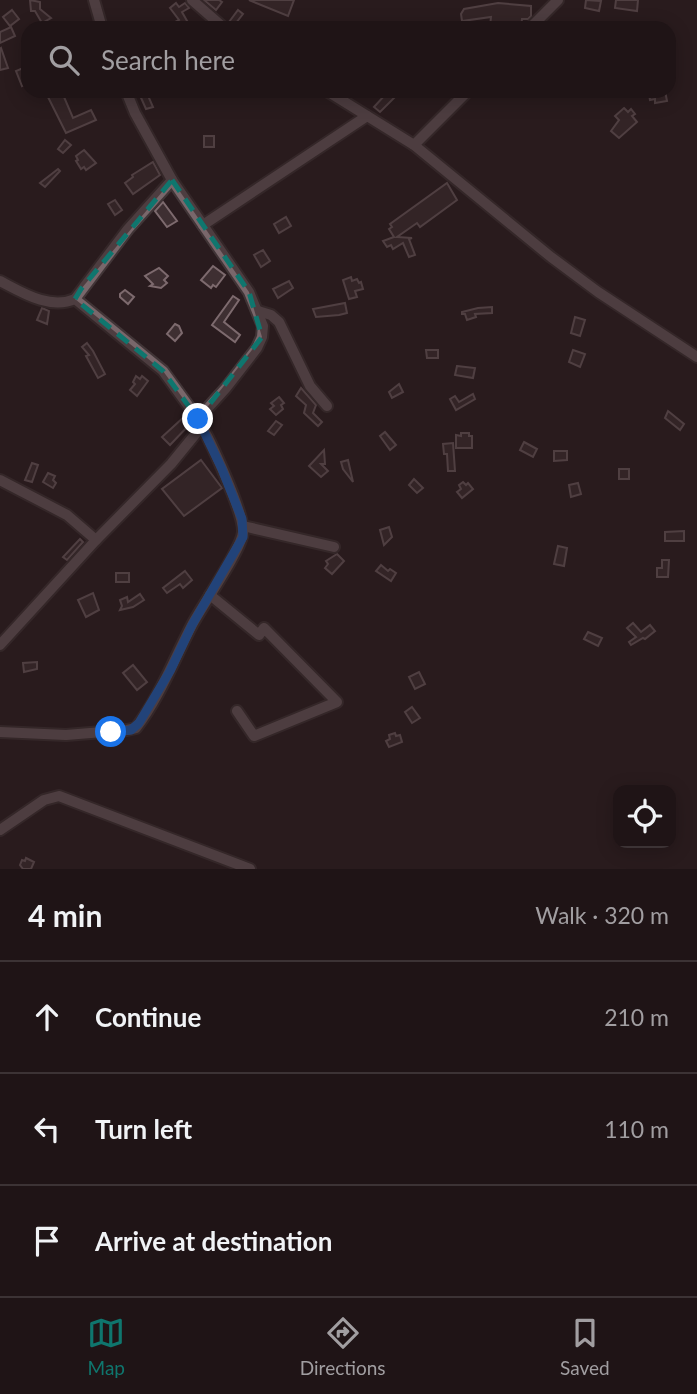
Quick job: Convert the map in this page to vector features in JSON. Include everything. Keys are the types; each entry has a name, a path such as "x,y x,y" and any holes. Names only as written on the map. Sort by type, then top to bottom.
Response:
{"street":[{"path":"94,0 100,21"},
{"path":"192,0 216,21"},
{"path":"537,21 558,0"},
{"path":"0,645 96,540 171,464 261,341 263,326 249,292 172,180 129,98"},
{"path":"338,98 414,145 551,257 598,292 697,357"},
{"path":"414,145 461,98"},
{"path":"203,225 367,116"},
{"path":"0,281 37,299 64,304 75,299 128,229 172,180"},
{"path":"0,732 66,735 134,729 170,671 192,625 242,541 243,526 227,480 200,423 163,371 75,299"},
{"path":"258,311 271,315 279,322 310,386 327,406"},
{"path":"0,480 67,515 96,540"},
{"path":"243,526 334,547"},
{"path":"210,595 259,635 264,628 337,702 254,736 237,711"},
{"path":"0,830 44,800 59,796 250,869"}],"highlighted area":[{"path":"172,180 249,292 262,337 198,419 163,371 75,299"}],"building":[{"path":"30,0 40,2 40,9 51,18 41,21 35,11 31,11"},
{"path":"204,0 219,0 222,2 216,10"},
{"path":"249,0 294,0 288,16"},
{"path":"586,0 601,1 599,11 585,8"},
{"path":"616,0 638,0 637,11 615,8"},
{"path":"176,3 179,7 185,3 189,8 182,12 187,21 177,21 179,20 170,8"},
{"path":"498,3 531,6 531,16 522,21 491,21 491,17 462,21 461,14 464,9"},
{"path":"12,10 19,19 10,26 3,17"},
{"path":"238,10 243,14 238,21 230,21"},
{"path":"11,27 15,36 0,43 0,32"},
{"path":"0,49 8,68 0,70"},
{"path":"21,69 21,84 16,71"},
{"path":"48,98 64,98 73,118 91,110 96,120 66,133"},
{"path":"141,98 149,98 153,107 146,109"},
{"path":"382,98 394,98 380,112 374,107"},
{"path":"650,98 666,98 667,101 655,103 655,99"},
{"path":"624,108 628,112 631,109 637,122 619,138 611,131 619,120 615,116"},
{"path":"204,136 214,136 214,147 204,147"},
{"path":"65,140 71,145 63,153 58,149"},
{"path":"84,150 96,163 86,170 84,167 81,169 76,161 76,156"},
{"path":"153,162 160,175 133,194 125,183 132,175"},
{"path":"58,169 60,171 45,187 40,183"},
{"path":"447,183 457,200 420,227 417,223 397,237 412,238 409,239 415,255 409,257 403,243 393,249 391,245 387,247 383,241 394,237 389,229 392,227 390,224"},
{"path":"115,200 122,210 115,215 108,204"},
{"path":"163,202 177,221 167,227 155,211"},
{"path":"286,217 291,226 279,233 274,224"},
{"path":"263,250 270,261 261,267 254,255"},
{"path":"213,266 225,275 216,287 213,285 211,288 201,280"},
{"path":"159,268 168,276 164,280 167,283 161,288 150,286 153,284 145,276"},
{"path":"351,277 352,281 357,279 361,282 363,289 355,291 357,297 349,299 343,280"},
{"path":"289,281 293,288 278,298 273,289"},
{"path":"125,290 134,297 128,304 120,297"},
{"path":"233,296 239,300 224,322 240,335 235,342 212,325"},
{"path":"345,303 347,313 339,315 316,317 313,309"},
{"path":"492,307 492,313 475,314 476,317 467,320 465,314 462,314 478,308"},
{"path":"42,308 49,311 47,324 37,320"},
{"path":"575,317 585,320 580,336 571,333"},
{"path":"175,324 182,333 175,341 167,334"},
{"path":"87,343 105,374 98,378 86,356 89,355 82,347"},
{"path":"426,350 438,350 438,358 427,358"},
{"path":"573,350 585,354 580,367 569,362"},
{"path":"457,366 475,368 473,378 455,375"},
{"path":"136,376 140,379 142,376 148,381 137,396 130,390 135,384 133,382"},
{"path":"399,384 403,392 392,398 389,392"},
{"path":"301,388 316,405 313,413 322,422 318,426 304,413 306,405 296,396"},
{"path":"473,394 475,399 456,410 450,399 455,396 459,402"},
{"path":"279,397 284,403 281,405 283,409 276,415 270,409 274,406 271,403"},
{"path":"668,411 684,424 680,430 665,418"},
{"path":"185,416 191,423 170,445 162,437"},
{"path":"276,421 282,425 274,435 268,431"},
{"path":"385,432 396,445 390,450 380,436"},
{"path":"461,433 469,433 469,436 472,436 472,448 456,448 456,435 461,436"},
{"path":"524,442 537,449 533,457 520,450"},
{"path":"453,443 455,471 448,471 447,454 444,454 443,444"},
{"path":"324,450 325,464 321,464 328,471 321,477 309,466"},
{"path":"554,451 567,451 567,460 554,461"},
{"path":"201,460 222,488 184,516 162,489"},
{"path":"348,460 353,482 341,462"},
{"path":"32,463 38,465 32,482 25,480"},
{"path":"619,469 629,469 629,479 619,479"},
{"path":"48,473 55,476 53,480 56,483 53,488 43,482"},
{"path":"414,479 423,488 417,493 409,485"},
{"path":"463,482 473,489 462,498 457,492"},
{"path":"578,483 581,494 571,497 569,485"},
{"path":"389,527 392,537 384,545 380,530"},
{"path":"684,531 684,541 665,541 665,532"},
{"path":"80,539 83,542 67,560 63,557"},
{"path":"558,546 567,548 564,566 554,564"},
{"path":"337,554 344,561 332,574 325,568 328,564 326,561"},
{"path":"662,560 669,560 668,577 657,577 657,568 662,568"},
{"path":"381,565 396,573 391,581 376,571"},
{"path":"185,571 192,580 183,588 180,584 167,593 163,588"},
{"path":"116,573 129,573 129,582 116,582"},
{"path":"93,593 99,610 86,617 78,600"},
{"path":"140,594 144,600 133,607 120,610 120,600 127,597 128,602"},
{"path":"633,623 641,632 650,625 655,631 631,645 629,642 636,637 627,628"},
{"path":"588,632 602,638 598,646 584,639"},
{"path":"37,662 37,669 24,672 23,663"},
{"path":"133,665 147,682 137,690 123,673"},
{"path":"419,672 425,684 415,689 409,677"},
{"path":"412,707 420,718 412,723 405,712"},
{"path":"395,733 396,736 400,735 402,742 389,747 386,741 390,739 389,735"},
{"path":"26,858 34,862 31,869 23,869 20,865"}],"route":[{"path":"111,732 131,730 139,723 170,671 192,625 242,541 242,519 198,419"}]}
